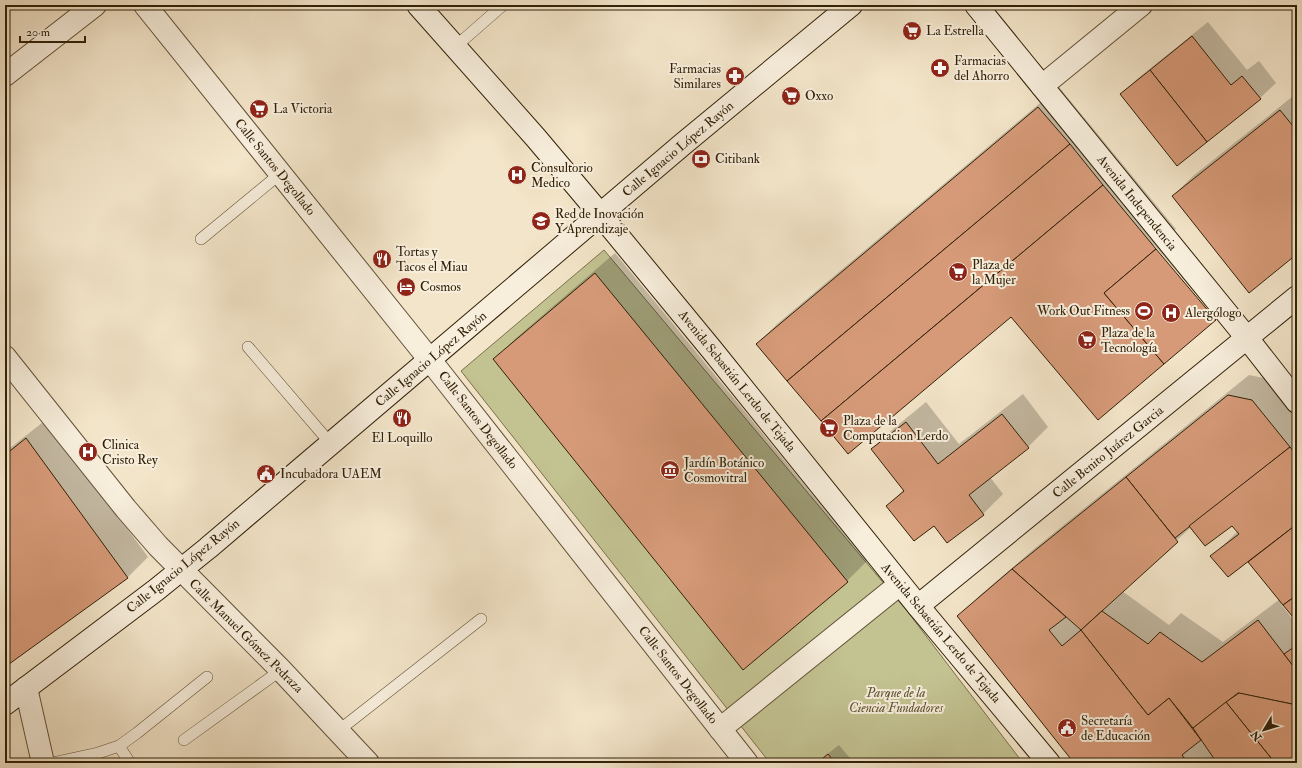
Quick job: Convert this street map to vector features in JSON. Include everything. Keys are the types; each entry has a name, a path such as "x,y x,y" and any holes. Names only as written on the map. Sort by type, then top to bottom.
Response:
{"main road":[{"path":"5,75 95,5"},
{"name":"Calle Santos Degollado","path":"145,5 430,360 747,763"},
{"name":"Avenida Sebastián Lerdo de Tejada","path":"418,5 536,138 600,214 712,350 900,584 1049,763"},
{"name":"Calle Ignacio López Rayón","path":"5,704 181,570 600,214 851,5"},
{"name":"Avenida Independencia","path":"976,5 1247,338 1297,402"},
{"path":"1042,86 1140,5"},
{"name":"Calle Benito Juárez Garcia","path":"918,606 1297,297"},
{"name":"Calle Manuel Gómez Pedraza","path":"5,357 126,509 158,546 281,670 368,763"},
{"path":"720,729 900,584"},
{"path":"26,688 43,763"}],"lane":[{"path":"455,47 503,5"},
{"path":"201,239 281,173"},
{"path":"248,347 331,444"},
{"path":"338,731 481,619"},
{"path":"184,740 281,670"},
{"path":"52,763 98,753 119,746 207,677"},
{"path":"119,746 130,763"}],"green space":[{"name":"Parque de la Ciencia Fundadores","path":"604,250 907,611 1023,763 770,763 461,371"}],"building":[{"path":"1192,36 1231,85 1242,76 1261,99 1207,142 1150,70"},
{"path":"1150,70 1207,142 1177,166 1120,94"},
{"name":"Plaza de la Mujer","path":"1038,107 1070,144 787,381 756,344"},
{"path":"1280,110 1297,131 1297,254 1249,293 1172,196"},
{"name":"Plaza de la Mujer","path":"1070,144 1103,185 821,421 787,381"},
{"name":"Plaza de la Tecnología","path":"1103,185 1156,249 1104,293 1164,364 1098,420 1011,317 848,454 821,421"},
{"path":"1156,249 1216,320 1164,364 1104,293"},
{"name":"Jardín Botánico Cosmovitral","path":"595,273 848,582 743,670 493,359"},
{"path":"1228,395 1252,400 1290,447 1175,538 1126,477"},
{"path":"1002,414 1029,448 969,495 984,515 947,543 934,526 914,541 886,506 904,491 871,449 906,422 938,464"},
{"path":"26,438 128,578 5,667 5,455"},
{"path":"1290,447 1297,456 1297,524 1228,577 1210,556 1239,534 1232,526 1205,546 1189,526"},
{"path":"1126,477 1178,542 1081,630 1012,569"},
{"path":"1297,524 1297,595 1283,605 1248,562"},
{"path":"1012,569 1066,617 1049,630 1062,646 1081,630 1148,715 1169,698 1201,740 1182,755 1188,763 1074,763 957,616"},
{"path":"1297,595 1297,622 1283,605"},
{"path":"1102,611 1148,644 1160,632 1202,662 1258,620 1297,671 1297,700 1292,704 1238,693 1193,728 1169,698 1148,715 1081,630"},
{"path":"1297,645 1297,671 1284,654"},
{"path":"1239,693 1292,704 1297,710 1297,763 1275,763 1226,702"},
{"path":"1226,702 1275,763 1217,763 1193,728"},
{"path":"828,754 835,763 817,763"}],"place":[{"name":"La Estrella","path":"912,31"},
{"name":"Farmacias del Ahorro","path":"940,68"},
{"name":"Farmacias Similares","path":"735,76"},
{"name":"Oxxo","path":"791,96"},
{"name":"La Victoria","path":"259,109"},
{"name":"Citibank","path":"701,159"},
{"name":"Consultorio Medico","path":"517,175"},
{"name":"Red de Inovación Y Aprendizaje","path":"541,221"},
{"name":"Tortas y Tacos el Miau","path":"382,259"},
{"name":"Plaza de la Mujer","path":"958,272"},
{"name":"Cosmos","path":"406,287"},
{"name":"Work Out Fitness","path":"1144,311"},
{"name":"Alergólogo","path":"1171,313"},
{"name":"Plaza de la Tecnología","path":"1087,340"},
{"name":"El Loquillo","path":"402,418"},
{"name":"Plaza de la Computacion Lerdo","path":"829,428"},
{"name":"Clinica Cristo Rey","path":"88,452"},
{"name":"Jardín Botánico Cosmovitral","path":"670,470"},
{"name":"Incubadora UAEM","path":"266,474"},
{"name":"Secretaría de Educación","path":"1067,728"}]}
